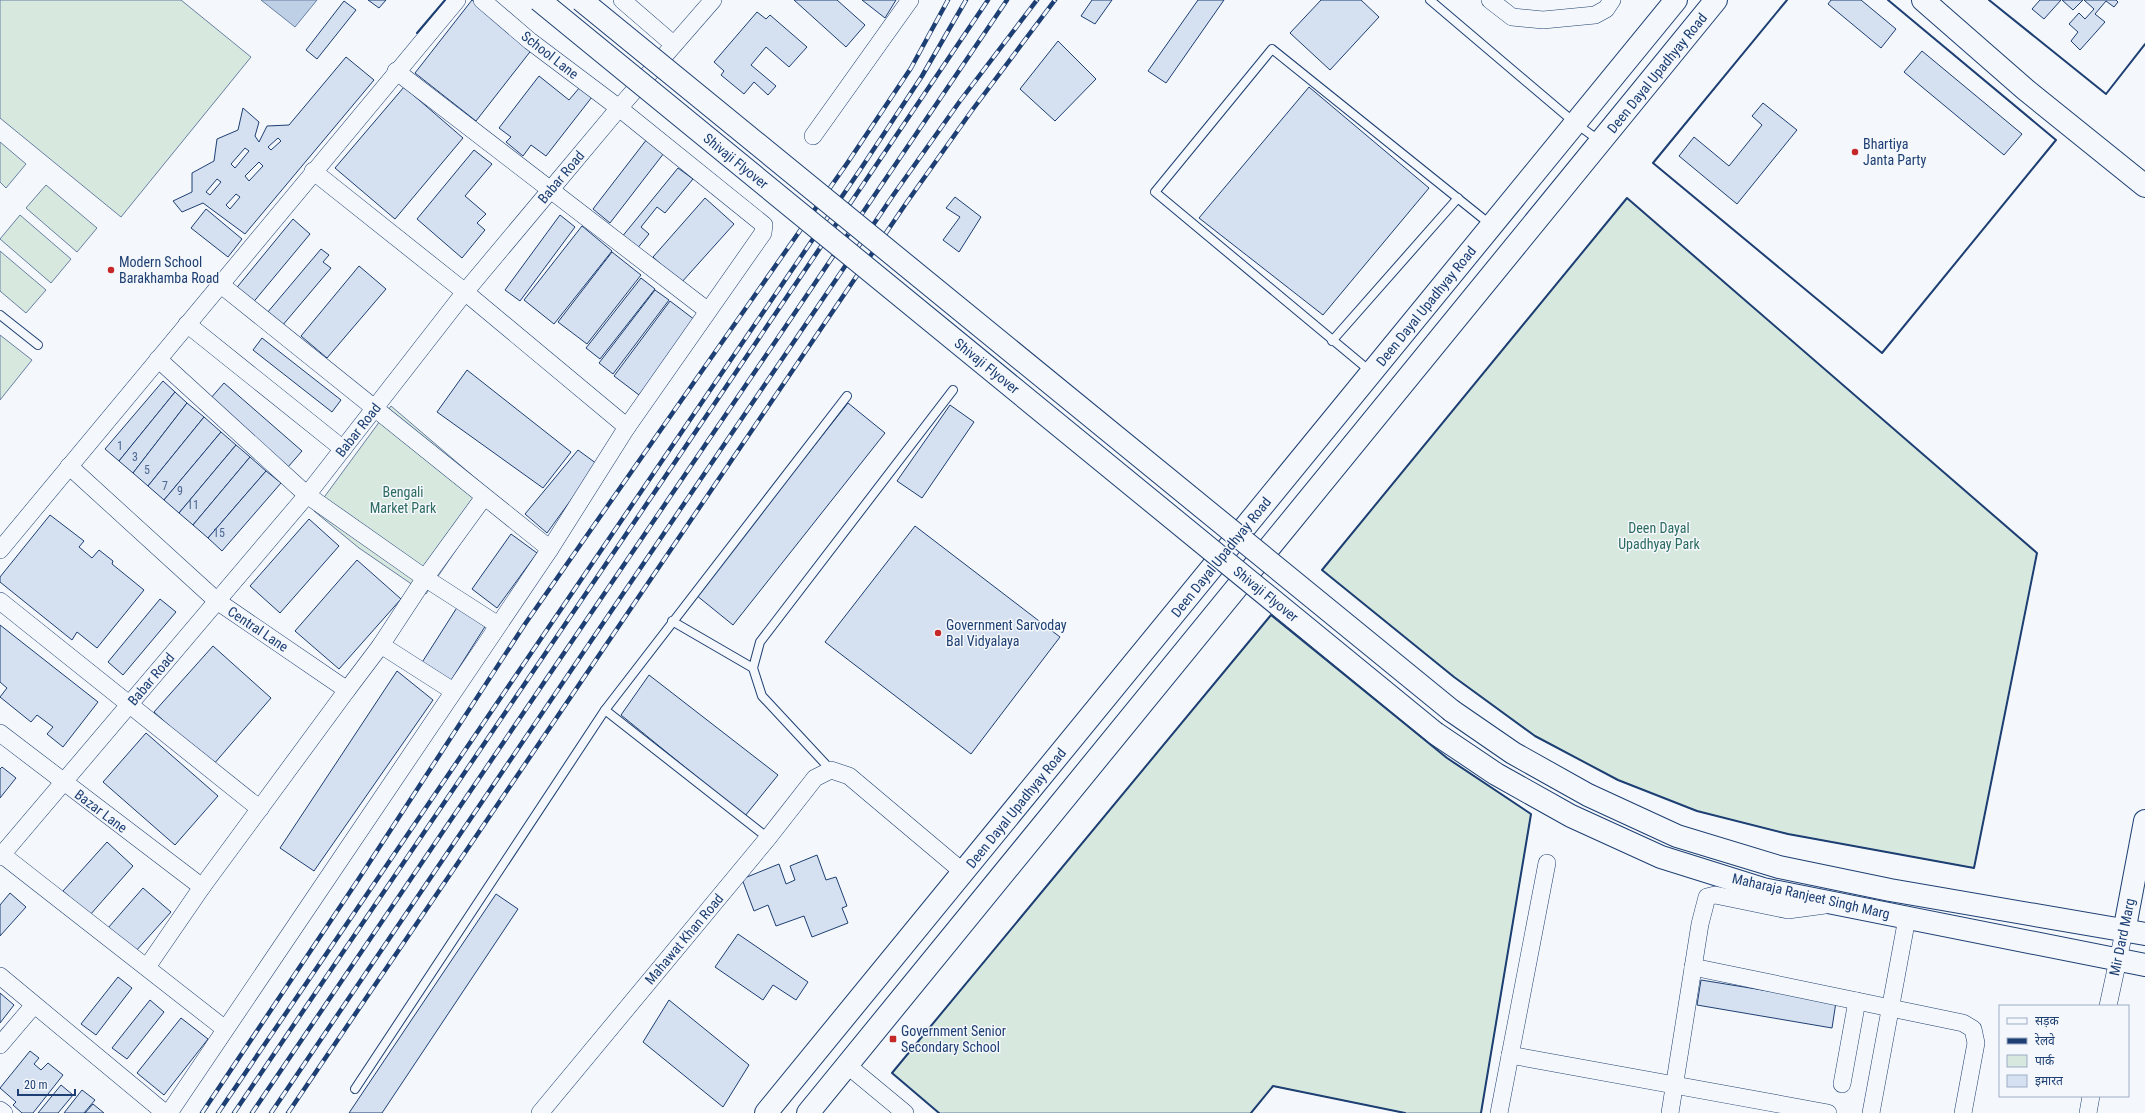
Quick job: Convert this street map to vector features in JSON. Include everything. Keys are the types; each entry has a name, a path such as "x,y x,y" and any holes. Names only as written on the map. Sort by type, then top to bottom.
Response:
{"main road":[{"name":"Shivaji Flyover","path":"539,0 1435,733"},
{"name":"Shivaji Flyover","path":"581,0 1452,711"},
{"name":"Deen Dayal Upadhyay Road","path":"766,1113 1676,0"},
{"name":"Deen Dayal Upadhyay Road","path":"808,1113 1716,0"},
{"path":"1923,0 2026,90 2145,186"},
{"name":"Maharaja Ranjeet Singh Marg","path":"1452,711 1513,753 1581,791 1677,836 1779,867 1890,890 2134,933"},
{"name":"Maharaja Ranjeet Singh Marg","path":"1435,733 1496,774 1571,816 1660,857 1762,888 1834,904 2117,958 2145,965"},
{"name":"Mir Dard Marg","path":"2134,933 2145,821"}],"street":[{"path":"0,550 456,0"},
{"name":"School Lane","path":"482,0 530,41 619,108 764,225 763,233 708,311"},
{"path":"622,0 673,44"},
{"name":"Babar Road","path":"1,855 307,494 465,292 673,44 713,0"},
{"path":"813,136 910,0"},
{"path":"1490,0 1512,17 1543,20 1595,15 1606,9 1612,0"},
{"path":"169,1113 550,549 627,427 708,311 396,71"},
{"path":"313,172 465,292 627,427"},
{"path":"220,284 374,410 550,549"},
{"path":"187,324 344,448"},
{"path":"158,359 307,494 425,578 498,625"},
{"name":"Central Lane","path":"69,466 217,601 347,690"},
{"path":"147,968 202,887 381,645 425,578 484,497"},
{"path":"0,601 260,808"},
{"path":"381,645 453,691"},
{"name":"Bazar Lane","path":"0,733 202,887"},
{"path":"831,770 849,776 963,872"},
{"name":"Mahawat Khan Road","path":"540,1113 768,838 815,778 831,770"},
{"path":"1,855 225,1029"},
{"path":"1499,1113 1547,863"},
{"path":"1670,1113 1693,967 1707,897 1711,895 1788,910 1834,904"},
{"path":"1871,1113 1907,918"},
{"name":"Mir Dard Marg","path":"2108,1005 2117,958 2134,933"},
{"path":"1693,967 1963,1023 1973,1029 1976,1043 1963,1113"},
{"path":"0,976 165,1113"},
{"path":"1842,1084 1857,1001"},
{"path":"0,1045 34,1005"},
{"path":"1510,1055 1828,1113"},
{"path":"847,1065 906,1113"},
{"path":"2088,1113 2091,1097"},
{"path":"0,1110 4,1113"}],"lane":[{"path":"1430,0 1575,123 1601,142"},
{"path":"1372,372 1332,341 1155,192 1272,49 1492,225"},
{"path":"1332,341 1458,198"},
{"path":"0,315 38,345"},
{"path":"831,770 762,696 753,668 760,642 953,390"},
{"path":"355,1089 605,710 672,621 847,396"},
{"path":"672,621 753,668"},
{"path":"605,710 768,838"}],"green space":[{"path":"0,0 181,0 251,57 121,217 0,118"},
{"path":"0,142 26,164 6,188 0,182"},
{"path":"46,185 97,228 77,252 26,208"},
{"name":"Deen Dayal Upadhyay Park","path":"1627,198 2037,553 1974,868 1788,834 1697,811 1618,780 1535,736 1454,677 1322,570"},
{"path":"20,215 71,259 51,283 0,239"},
{"path":"0,251 46,290 26,313 0,291"},
{"path":"0,335 32,360 0,400"},
{"name":"Bengali Market Park","path":"391,406 494,494 426,594 359,548 314,511"},
{"path":"1271,615 1447,758 1531,814 1481,1113 1405,1113 1273,1086 1251,1113 939,1113 892,1073"}],"water":[{"path":"261,0 317,0 295,27"}],"building":[{"path":"368,0 386,0 379,8"},
{"path":"472,0 533,48 476,121 415,73"},
{"path":"794,0 837,0 865,25 846,47"},
{"path":"862,0 896,0 885,18"},
{"path":"1092,0 1112,0 1095,24 1081,16"},
{"path":"1198,0 1224,0 1166,83 1148,71"},
{"path":"1321,0 1361,0 1379,17 1330,70 1290,33"},
{"path":"1831,0 1861,0 1896,29 1881,48 1828,4"},
{"path":"2040,0 2061,0 2044,19 2032,9"},
{"path":"2062,0 2083,0 2073,10"},
{"path":"2084,0 2116,0 2118,2 2114,7 2106,1 2095,14 2105,22 2080,50 2071,41 2078,32 2069,24 2079,13 2085,19 2094,9"},
{"path":"344,1 356,10 317,59 306,50"},
{"path":"757,12 766,19 770,15 807,47 789,67 766,47 751,65 776,86 768,95 754,82 744,94 721,75 724,71 714,62"},
{"path":"1058,41 1096,79 1055,121 1020,89"},
{"path":"1922,51 2022,134 2004,155 1904,72"},
{"path":"346,57 374,80 245,234 203,203 182,212 173,201 192,192 192,173 214,161 217,139 238,130 243,108 259,122 255,136 259,142 267,126 289,125","holes":["278,138 281,141 271,150 268,147","245,148 249,151 235,168 231,164","259,162 263,166 249,181 245,176","217,179 221,182 210,195 206,192","236,194 240,197 230,209 226,205"]},
{"path":"539,76 569,100 580,87 592,97 546,156 531,145 523,156 506,142 511,137 499,128"},
{"path":"404,87 463,138 395,219 335,168"},
{"path":"1309,87 1429,188 1323,315 1199,218"},
{"path":"1763,103 1797,130 1737,204 1679,156 1694,137 1729,166 1762,125 1752,116"},
{"path":"647,139 664,153 610,223 593,209"},
{"path":"474,150 492,164 465,196 486,214 477,223 485,230 462,258 417,219"},
{"path":"678,168 693,179 665,213 657,207 641,227 649,234 636,250 621,238"},
{"path":"955,197 981,217 959,252 943,240 960,217 946,208"},
{"path":"705,198 734,224 681,283 653,257"},
{"path":"206,209 242,239 228,257 191,228"},
{"path":"560,215 575,227 520,301 505,290"},
{"path":"293,219 310,234 251,305 234,291"},
{"path":"582,226 612,251 554,324 524,300"},
{"path":"321,249 329,255 323,262 331,268 282,326 267,313"},
{"path":"612,252 641,275 587,344 558,322"},
{"path":"359,266 386,289 327,358 301,336"},
{"path":"641,278 655,289 600,359 586,348"},
{"path":"655,290 669,300 613,374 599,363"},
{"path":"670,301 695,320 639,395 614,376"},
{"path":"262,338 341,400 332,412 253,350"},
{"path":"467,370 571,452 543,488 437,412"},
{"path":"163,381 175,392 119,461 105,449"},
{"path":"224,383 302,451 288,467 210,399"},
{"path":"175,392 187,403 133,473 119,461"},
{"path":"187,403 204,417 148,486 133,473"},
{"path":"848,403 885,433 733,625 696,595"},
{"path":"950,405 974,422 922,498 897,481"},
{"path":"204,417 221,432 164,500 148,486"},
{"path":"221,432 236,445 179,513 164,500"},
{"path":"236,445 250,457 193,525 179,513"},
{"path":"578,450 597,464 547,533 525,514"},
{"path":"250,457 266,471 208,538 193,525"},
{"path":"266,471 281,483 222,551 208,538"},
{"path":"50,515 84,541 79,547 92,558 99,550 113,561 112,564 144,590 97,648 77,632 72,640 0,582 0,577"},
{"path":"309,519 339,546 280,613 250,586"},
{"path":"915,526 1060,637 971,754 825,642"},
{"path":"511,534 537,553 497,608 472,589"},
{"path":"357,560 401,599 339,669 295,631"},
{"path":"160,599 176,612 123,675 108,662"},
{"path":"458,606 486,625 450,682 421,664"},
{"path":"0,625 98,702 63,747 47,734 53,727 37,715 31,722 0,697 7,688 0,682"},
{"path":"213,646 271,698 213,765 154,712"},
{"path":"397,671 433,700 314,871 280,848"},
{"path":"649,675 778,775 745,816 621,715"},
{"path":"146,733 218,796 175,845 103,782"},
{"path":"2,767 16,778 0,798 0,769"},
{"path":"107,842 133,866 90,915 63,891"},
{"path":"817,855 826,880 836,877 847,906 842,908 848,923 812,937 804,916 776,926 768,905 754,911 742,879 779,864 786,884 795,880 790,866"},
{"path":"143,888 171,912 135,952 108,928"},
{"path":"10,893 26,907 0,936 0,905"},
{"path":"496,894 518,909 382,1113 349,1113"},
{"path":"738,934 808,982 796,1000 773,985 763,1000 715,967"},
{"path":"118,977 132,988 96,1035 81,1024"},
{"path":"1701,980 1836,1002 1832,1028 1697,1005"},
{"path":"0,993 14,1005 0,1023"},
{"path":"150,1000 164,1012 127,1059 112,1048"},
{"path":"669,1000 749,1065 723,1107 643,1042"},
{"path":"181,1018 208,1039 164,1095 137,1073"},
{"path":"30,1051 39,1058 34,1064 41,1070 48,1063 63,1075 33,1113 22,1113 13,1105 16,1102 0,1088"},
{"path":"61,1085 73,1095 58,1113 38,1113"},
{"path":"82,1090 95,1100 84,1113 64,1113"},
{"path":"93,1104 104,1113 85,1113"}],"railway":[{"path":"202,1113 358,880 525,624 848,162 911,68 948,0"},
{"path":"218,1113 860,170 922,76 966,0"},
{"path":"234,1113 988,0"},
{"path":"252,1113 1007,0"},
{"path":"271,1113 894,194 960,101 1037,0"},
{"path":"288,1113 907,202 973,109 1055,0"}],"wall":[{"path":"417,33 445,0"},
{"path":"1787,0 1653,163 1882,353 2056,140 1888,0"},
{"path":"1989,0 2106,94 2145,44"},
{"path":"1627,198 2037,553 1974,868 1788,834 1697,811 1618,780 1535,736 1454,677 1322,570 1627,198"},
{"path":"939,1113 892,1073 1271,615 1447,758 1531,814 1481,1113"},
{"path":"1251,1113 1273,1086 1405,1113"}],"place":[{"name":"Bhartiya Janta Party","path":"1855,152"},
{"name":"Modern School Barakhamba Road","path":"111,270"},
{"name":"Government Sarvoday Bal Vidyalaya","path":"938,633"},
{"name":"Government Senior Secondary School","path":"893,1039"}]}
